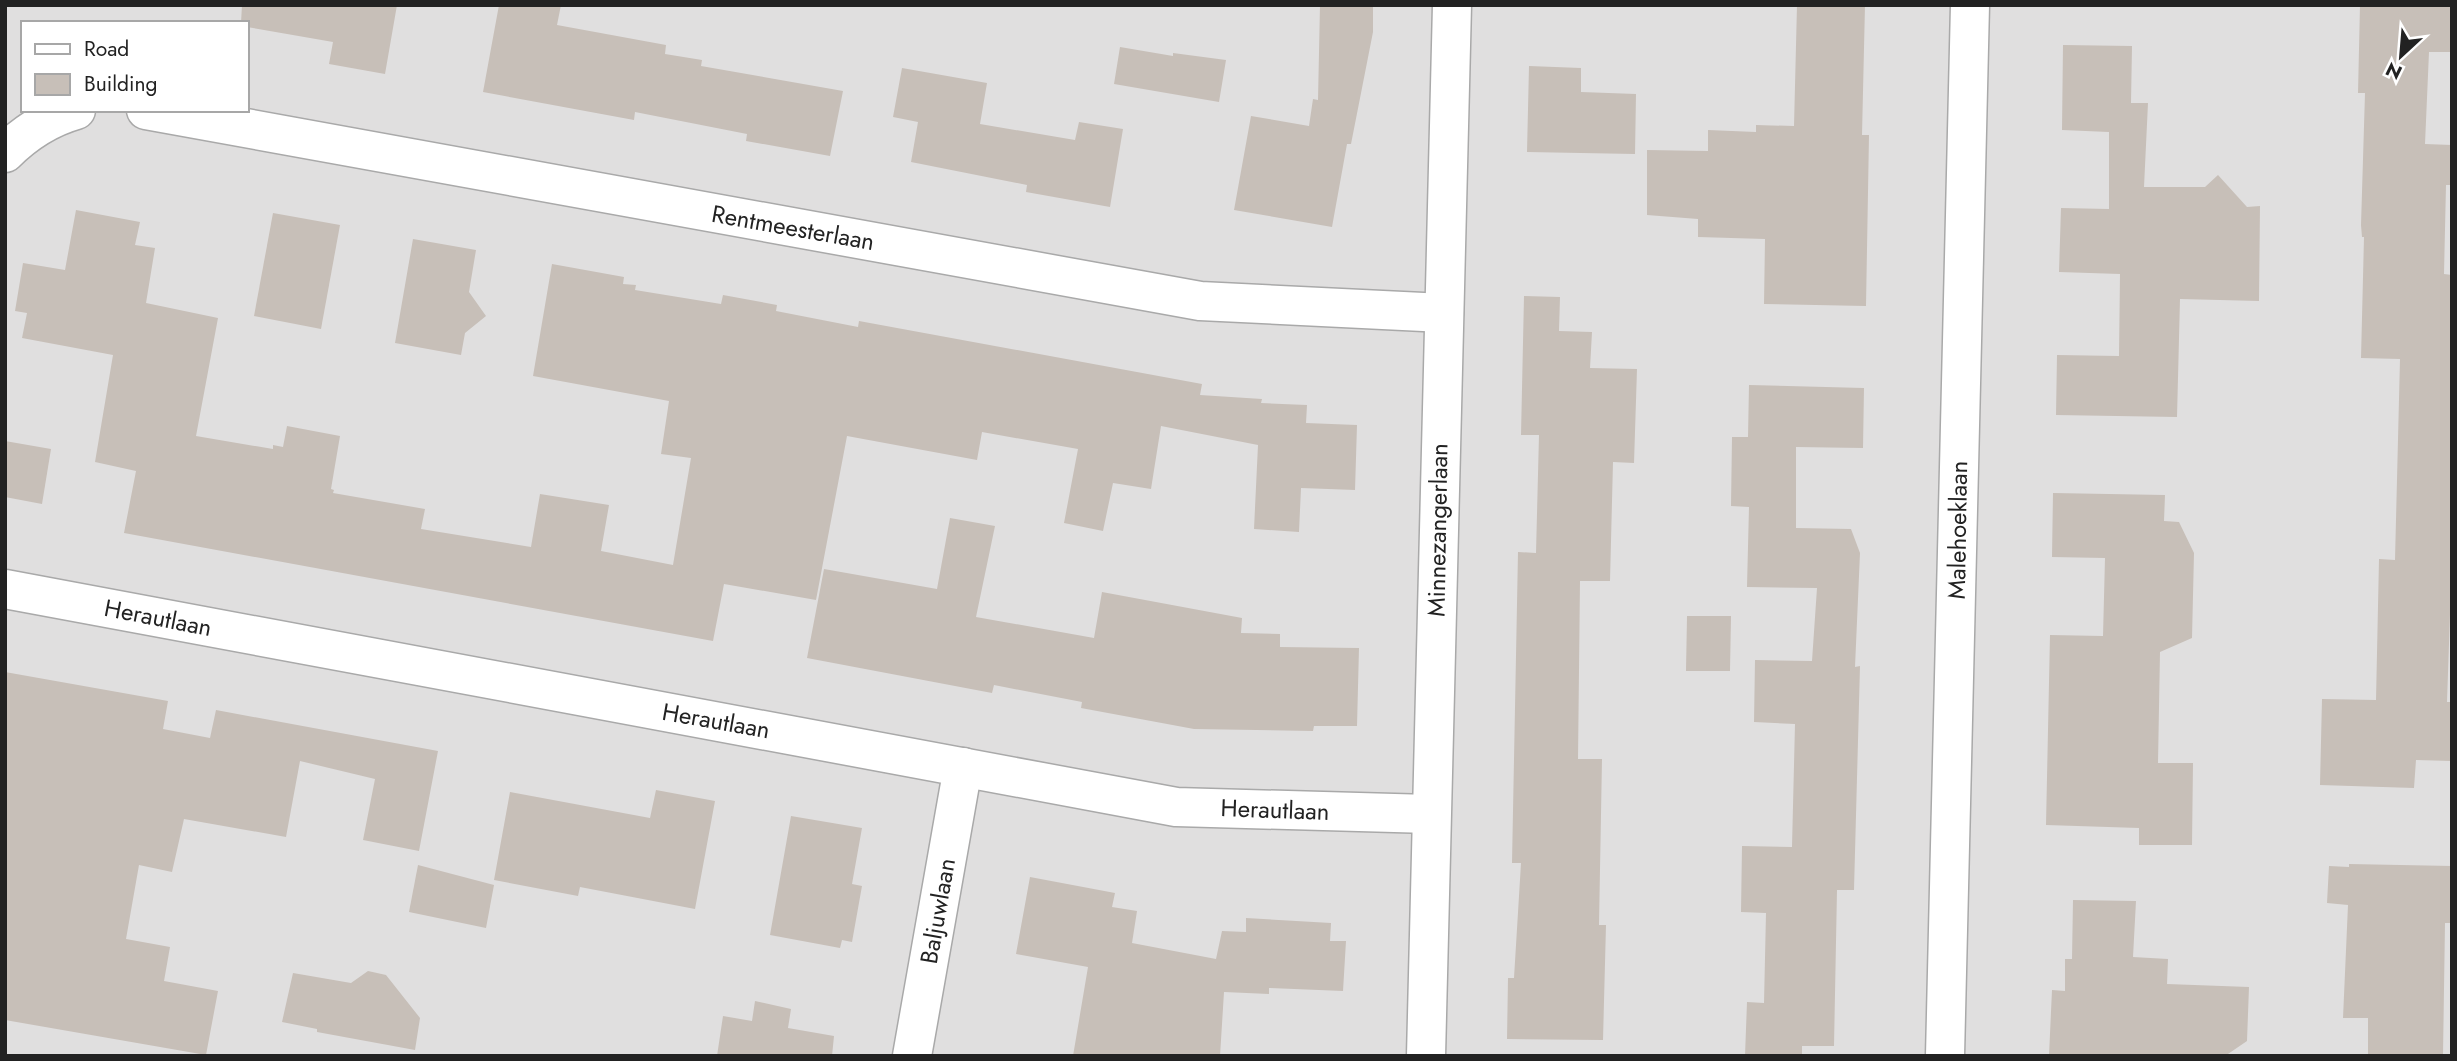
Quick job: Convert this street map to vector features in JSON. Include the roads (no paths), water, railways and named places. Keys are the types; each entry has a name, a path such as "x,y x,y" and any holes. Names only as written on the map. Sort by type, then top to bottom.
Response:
{"street":[{"name":"Minnezangerlaan","path":"1426,1056 1452,5"},
{"name":"Malehoeklaan","path":"1945,1056 1970,5"},
{"path":"5,153 27,133 54,117 70,112"},
{"name":"Rentmeesterlaan","path":"157,112 1200,302 1444,313"},
{"name":"Herautlaan","path":"5,589 1176,807 1430,814"},
{"name":"Baljuwlaan","path":"912,1056 963,767"}]}
